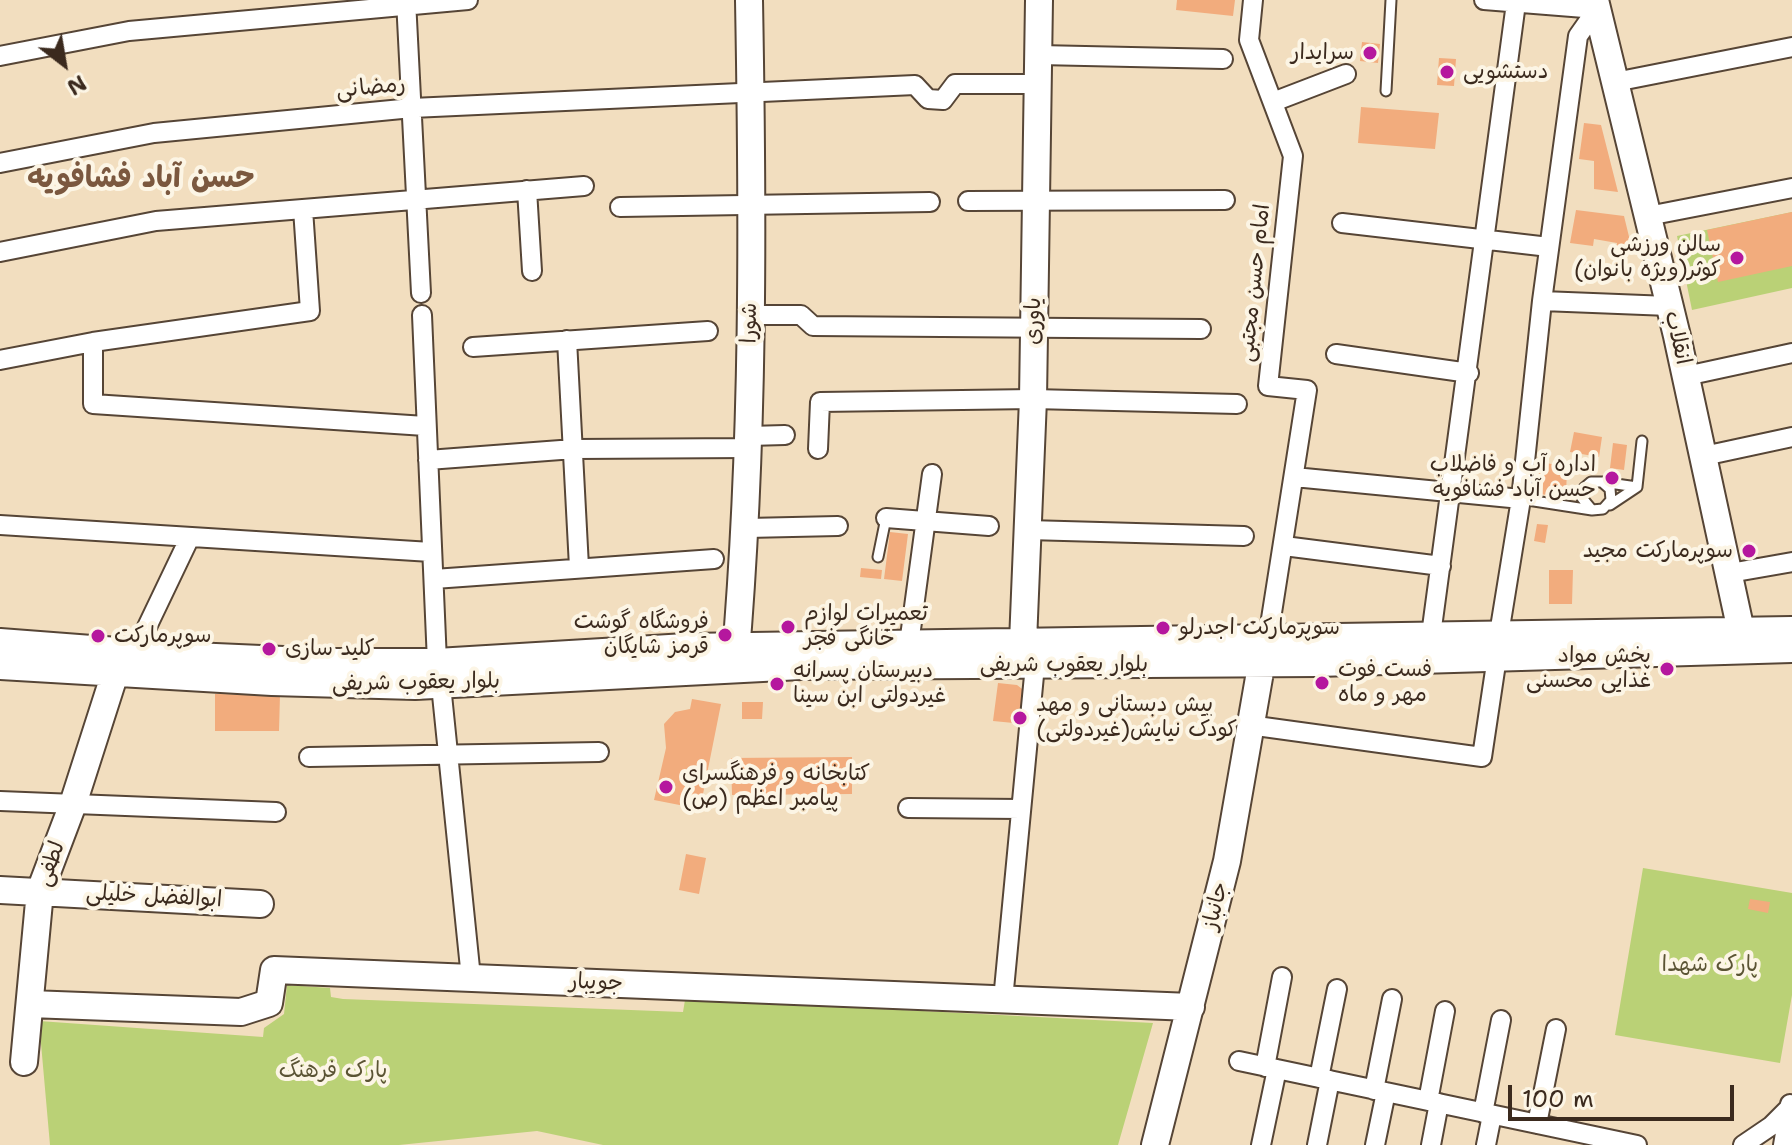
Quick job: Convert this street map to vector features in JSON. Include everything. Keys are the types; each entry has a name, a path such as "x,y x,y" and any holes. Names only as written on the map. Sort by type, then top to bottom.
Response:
{"street":[{"path":"0,56 129,31 406,2 468,0"},
{"name":"شورا","path":"735,658 747,528 749,442 749,0"},
{"name":"یاوری","path":"1029,654 1028,530 1039,0"},
{"name":"امام حسن مجتبی","path":"1253,0 1249,40 1293,156 1268,386 1307,390 1268,638"},
{"path":"1249,725 1482,757 1521,499 1542,301 1578,36 1596,4 1484,0"},
{"path":"406,2 421,293"},
{"path":"1431,635 1469,373 1516,3"},
{"name":"انقلاب","path":"1596,4 1686,376 1730,573 1741,640"},
{"path":"1615,82 1792,47"},
{"path":"1039,55 1223,59"},
{"path":"1273,102 1346,74"},
{"name":"رمضانی","path":"0,163 154,133 412,108 915,85 928,99 943,100 955,84 1039,84"},
{"path":"0,252 156,221 584,186"},
{"path":"1648,216 1792,188"},
{"path":"527,190 532,271"},
{"path":"968,201 1225,200"},
{"path":"620,207 930,202"},
{"path":"0,360 93,342 310,311 303,209"},
{"path":"1342,223 1549,247"},
{"path":"1542,301 1669,306"},
{"path":"422,315 439,673 471,978"},
{"path":"750,315 801,315 813,326 1201,329"},
{"path":"473,347 708,331"},
{"path":"567,340 579,567"},
{"path":"93,342 93,404 425,426"},
{"path":"1686,376 1792,353"},
{"path":"1336,354 1469,373"},
{"path":"818,449 820,402 1033,399 1237,404"},
{"path":"428,460 574,449 749,442 785,435"},
{"path":"1704,456 1792,437"},
{"path":"909,644 932,474"},
{"path":"1294,477 1521,499"},
{"path":"886,518 989,526"},
{"path":"0,525 431,552"},
{"path":"747,528 838,526"},
{"path":"1028,530 1244,536"},
{"path":"115,673 135,652 190,537"},
{"path":"1284,546 1441,566"},
{"path":"434,579 714,559"},
{"path":"1730,573 1792,562"},
{"name":"بلوار یعقوب شریفی","path":"0,666 272,682 735,658 909,644 1029,654 1259,664 1498,646 1741,640 1792,630"},
{"name":"بلوار یعقوب شریفی","path":"735,658 801,666 1268,638 1431,635 1498,646"},
{"name":"جانباز","path":"1155,1145 1227,861 1259,664 1268,638"},
{"name":"بلوار یعقوب شریفی","path":"1741,640 1792,649"},
{"name":"بلوار یعقوب شریفی","path":"0,642 329,662 439,673"},
{"path":"1003,1000 1021,809 1029,654"},
{"name":"لطفی","path":"24,1062 40,891 73,804 115,673"},
{"path":"309,757 599,752"},
{"path":"0,801 276,812"},
{"path":"908,808 1021,809"},
{"name":"ابوالفضل خلیلی","path":"0,890 260,904"},
{"name":"جویبار","path":"30,1004 241,1012 269,1003 274,970 1191,1007"},
{"path":"1261,1145 1282,977"},
{"path":"1317,1145 1337,989"},
{"path":"1375,1145 1392,999"},
{"path":"1431,1145 1433,1102 1445,1011"},
{"path":"1486,1145 1501,1020"},
{"path":"1537,1124 1556,1029"},
{"path":"1239,1061 1637,1145"},
{"path":"1743,1145 1771,1126 1791,1101"},
{"path":"1783,1145 1791,1101"}],"lane":[{"path":"1386,91 1391,0"},
{"path":"1637,487 1642,441"},
{"path":"1576,507 1584,488 1591,482 1637,487"},
{"path":"1598,510 1611,500 1610,489 1602,482"},
{"path":"1521,499 1598,510 1637,487"},
{"path":"1582,498 1598,510"},
{"path":"878,557 886,518"}],"green space":[{"name":"سالن ورزشی کوثر(ویژه بانوان)","path":"1792,212 1792,288 1692,310 1677,236"},
{"name":"پارک شهدا","path":"1643,868 1792,893 1792,995 1780,1063 1615,1035"},
{"name":"پارک فرهنگ","path":"287,985 330,988 331,997 343,999 683,1012 685,1000 711,1000 1153,1023 1118,1145 603,1145 537,1131 399,1145 50,1145 39,1021 263,1037 264,1028 284,1014"}],"building":[{"path":"1177,0 1235,0 1233,16 1176,10"},
{"name":"سرایدار","path":"1362,42 1380,44 1378,63 1360,61"},
{"name":"دستشویی","path":"1439,58 1456,59 1454,86 1437,85"},
{"path":"1361,107 1439,113 1435,149 1358,143"},
{"path":"1584,123 1601,125 1618,192 1594,189 1594,161 1579,159"},
{"path":"1576,210 1624,216 1633,253 1616,250 1617,243 1594,239 1593,246 1570,243"},
{"name":"سالن ورزشی کوثر(ویژه بانوان)","path":"1792,212 1792,266 1718,282 1707,230"},
{"path":"1574,432 1602,437 1599,457 1570,452"},
{"path":"1613,443 1627,445 1624,470 1610,468"},
{"path":"1541,462 1567,467 1566,496 1536,494"},
{"path":"1537,524 1548,525 1545,543 1534,541"},
{"path":"890,532 908,534 902,581 884,579"},
{"path":"861,568 882,570 881,579 860,577"},
{"path":"1549,570 1573,570 1572,604 1549,604"},
{"path":"998,683 1017,685 1026,692 1024,724 993,721"},
{"path":"215,694 280,695 279,731 215,731"},
{"path":"692,699 721,704 700,809 654,800 666,748 664,724 675,712 690,709"},
{"path":"742,702 763,702 762,719 742,719"},
{"path":"852,757 852,794 732,795 731,758"},
{"path":"686,854 706,858 699,894 679,890"},
{"path":"1750,899 1770,902 1768,913 1748,909"}],"place":[{"name":"سرایدار","path":"1370,53"},
{"name":"دستشویی","path":"1447,72"},
{"name":"سالن ورزشی کوثر(ویژه بانوان)","path":"1737,258"},
{"name":"اداره آب و فاضلاب حسن آباد فشافویه","path":"1612,478"},
{"name":"سوپرمارکت مجید","path":"1749,551"},
{"name":"تعمیرات لوازم خانگی فجر","path":"788,627"},
{"name":"سوپرمارکت اجدرلو","path":"1163,628"},
{"name":"فروشگاه گوشت قرمز شایگان","path":"725,635"},
{"name":"سوپرمارکت","path":"98,636"},
{"name":"کلید سازی","path":"269,649"},
{"name":"پخش مواد غذایی محسنی","path":"1667,669"},
{"name":"فست فوت مهر و ماه","path":"1322,683"},
{"name":"دبیرستان پسرانه غیردولتی ابن سینا","path":"777,684"},
{"name":"پیش دبستانی و مهد کودک نیایش(غیردولتی)","path":"1020,718"},
{"name":"کتابخانه و فرهنگسرای پیامبر اعظم (ص)","path":"666,787"}],"district":[{"name":"حسن آباد فشافویه","path":"141,179"}]}
